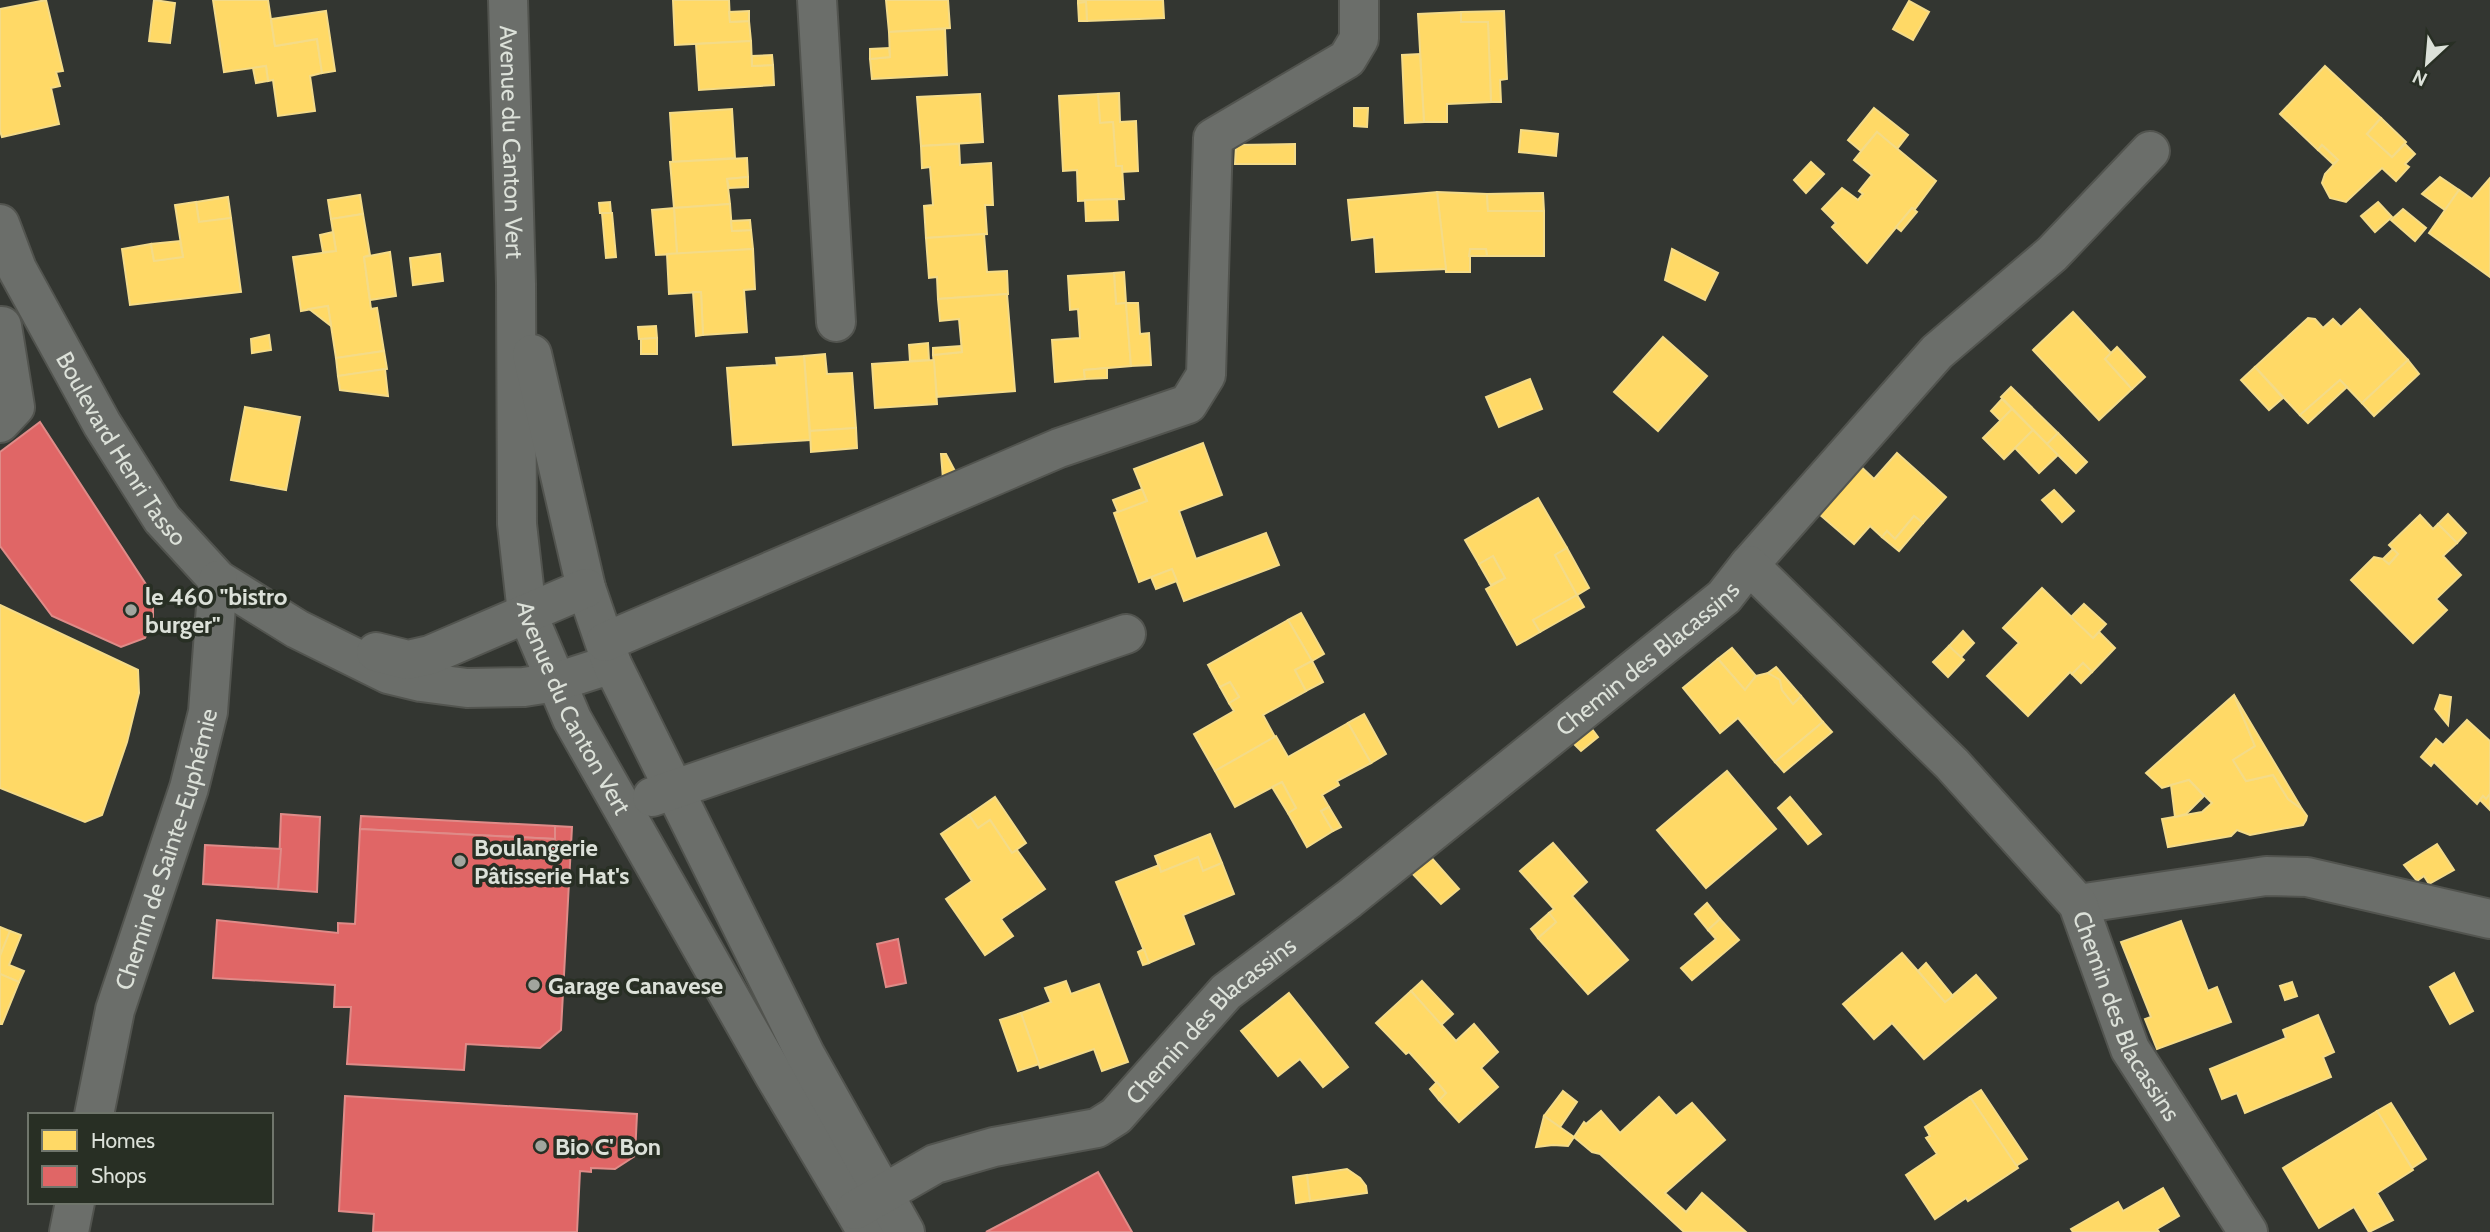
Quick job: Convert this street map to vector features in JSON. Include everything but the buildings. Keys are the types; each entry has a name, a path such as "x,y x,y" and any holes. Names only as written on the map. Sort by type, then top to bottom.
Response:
{"street":[{"name":"Avenue du Canton Vert","path":"508,0 516,284 517,524 527,612 572,719 774,1075 868,1212 905,1232"},
{"path":"817,0 836,322"},
{"name":"Boulevard Henri Tasso","path":"0,224 17,270 102,424 162,519 218,580 296,629 387,674 467,688 524,687 556,682 608,653 1059,448 1188,404 1206,375 1213,138 1347,59 1359,39 1359,0"},
{"path":"1749,565 1937,352 2052,254 2150,151"},
{"name":"Avenue du Canton Vert","path":"516,284 586,588 608,653 805,1054 868,1212"},
{"path":"0,423 15,407 1,325"},
{"name":"Chemin des Blacassins","path":"868,1212 935,1164 994,1147 1097,1128 1116,1116 1226,992 1349,899 1724,597 1749,565 1952,764 2078,904 2130,1049 2248,1232"},
{"name":"Chemin de Sainte-Euphémie","path":"93,1113 115,1010 189,788 208,712 218,580"},
{"name":"Boulevard Henri Tasso","path":"296,629 408,660 430,655 586,588"},
{"path":"623,809 673,787 1126,634"},
{"path":"2078,904 2266,876 2307,877 2490,919"},
{"path":"69,1232 75,1204"}],"place":[{"name":"le 460 \"bistro burger\"","path":"131,610"},
{"name":"Boulangerie Pâtisserie Hat's","path":"460,861"},
{"name":"Garage Canavese","path":"534,985"},
{"name":"Bio C' Bon","path":"541,1146"}]}
